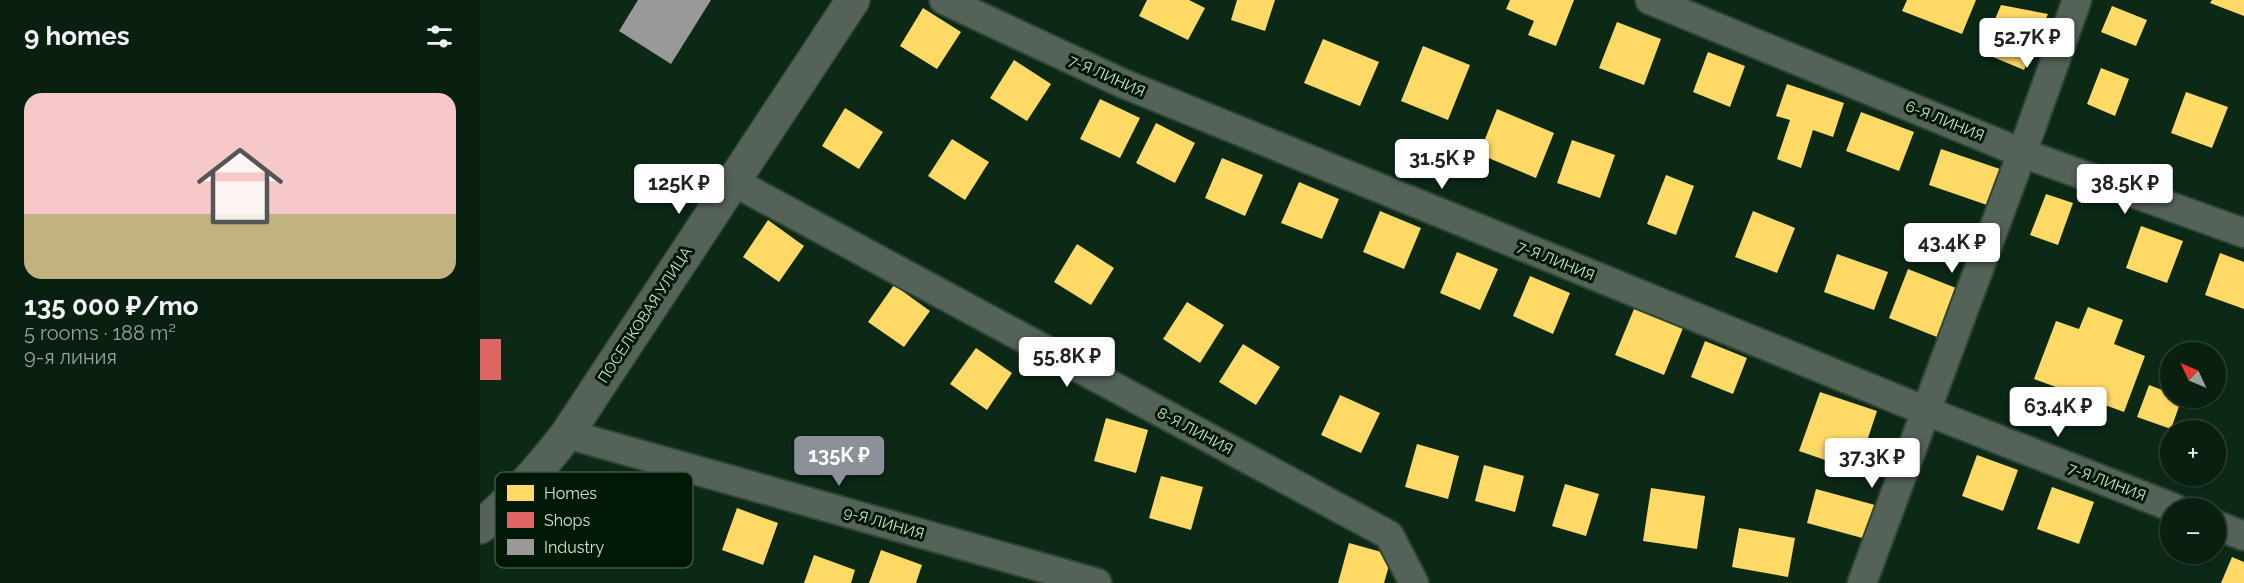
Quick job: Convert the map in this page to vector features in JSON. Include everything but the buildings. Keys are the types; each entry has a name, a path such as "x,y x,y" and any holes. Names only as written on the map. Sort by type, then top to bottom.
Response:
{"street":[{"name":"ПОСЕЛКОВАЯ УЛИЦА","path":"536,472 567,434 853,0"},
{"name":"7-Я ЛИНИЯ","path":"944,0 1122,83 1926,411 2160,503"},
{"name":"6-Я ЛИНИЯ","path":"1650,0 2022,153 2244,233"},
{"path":"1862,583 2077,0"},
{"name":"8-Я ЛИНИЯ","path":"732,181 1389,535 1414,583"},
{"name":"9-Я ЛИНИЯ","path":"567,434 1097,583"},
{"name":"ПОСЕЛКОВАЯ УЛИЦА","path":"480,527 495,514"},
{"path":"2226,529 2244,536"}]}
